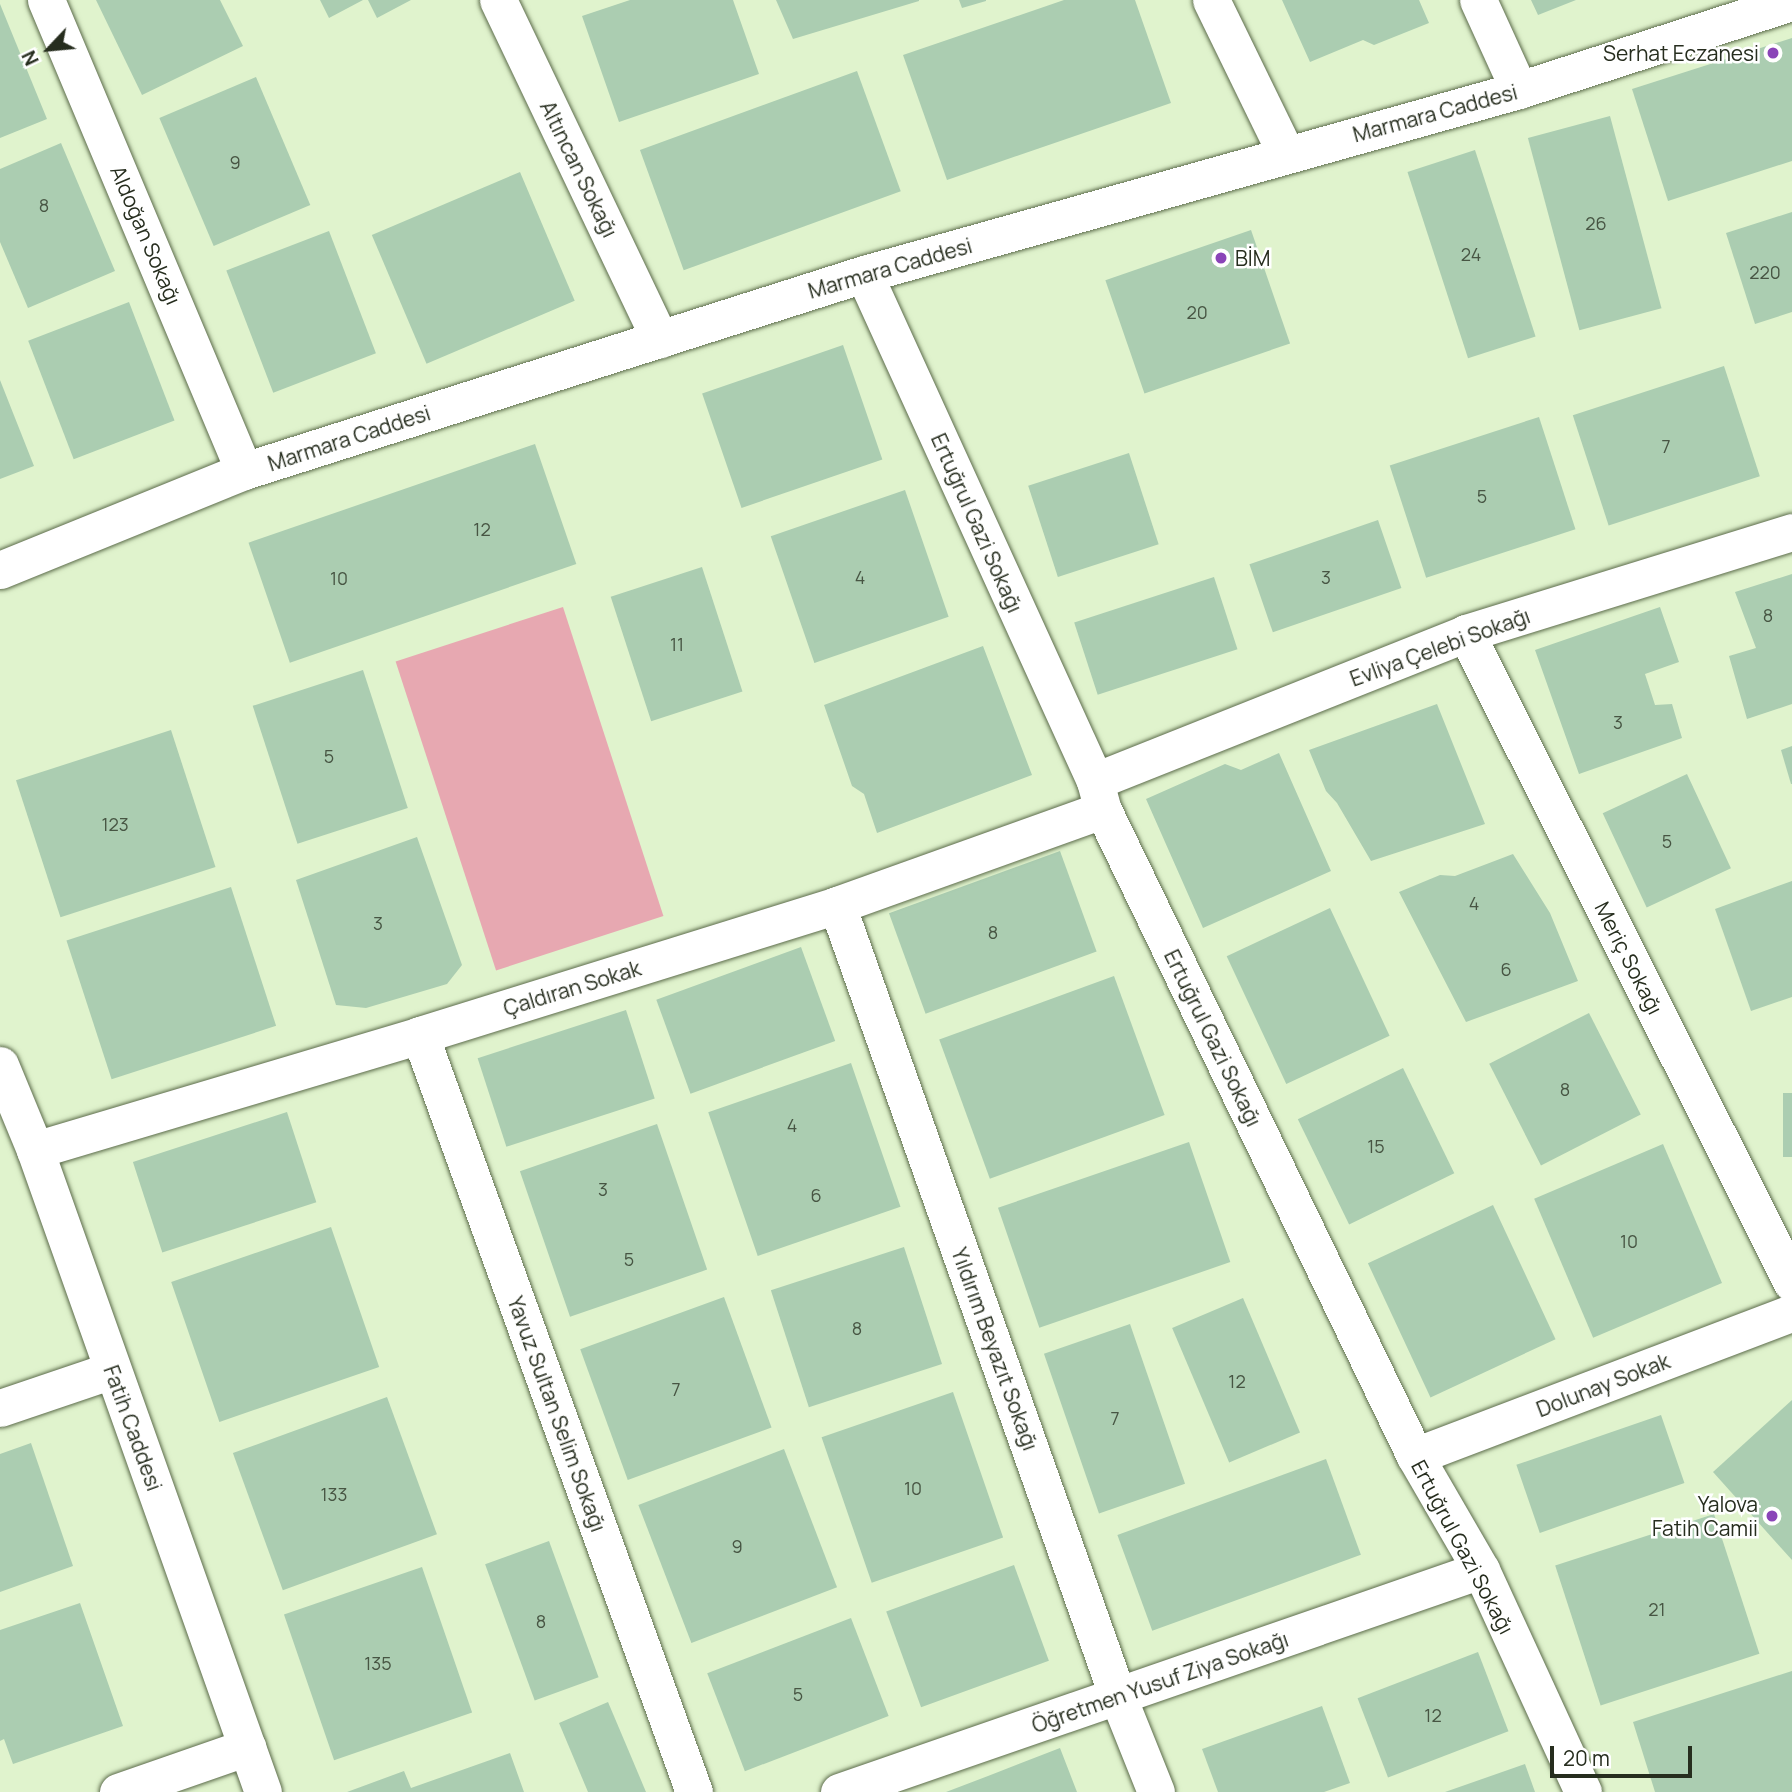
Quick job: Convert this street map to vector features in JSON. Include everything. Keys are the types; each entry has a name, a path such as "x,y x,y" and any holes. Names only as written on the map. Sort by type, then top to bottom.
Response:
{"street":[{"name":"Aldoğan Sokağı","path":"46,0 244,471"},
{"path":"1211,0 1286,155"},
{"path":"1478,0 1519,90"},
{"name":"Altıncan Sokağı","path":"500,1 660,339"},
{"name":"Marmara Caddesi","path":"0,570 244,471 864,274 1519,90 1792,2"},
{"name":"Ertuğrul Gazi Sokağı","path":"864,274 1099,796 1415,1456 1481,1570 1583,1792"},
{"name":"Evliya Çelebi Sokağı","path":"1099,796 1466,633 1792,532"},
{"name":"Meriç Sokağı","path":"1466,633 1792,1283"},
{"name":"Çaldıran Sokak","path":"35,1150 420,1035 837,905 1099,796"},
{"name":"Yıldırım Beyazıt Sokağı","path":"837,905 1118,1697 1156,1792"},
{"name":"Yavuz Sultan Selim Sokağı","path":"420,1035 694,1792"},
{"name":"Fatih Caddesi","path":"0,1065 35,1150 263,1792"},
{"name":"Dolunay Sokak","path":"1415,1456 1792,1313"},
{"path":"0,1408 112,1370"},
{"name":"Öğretmen Yusuf Ziya Sokağı","path":"839,1792 1481,1570"},
{"path":"118,1792 247,1747"}],"shaded area":[{"path":"563,607 663,916 496,970 396,661"}],"building":[{"path":"96,0 220,0 243,46 142,95"},
{"path":"320,0 363,0 329,18"},
{"path":"368,0 411,0 377,18"},
{"path":"630,0 733,0 759,74 619,122 582,16"},
{"path":"776,0 919,0 919,1 793,39"},
{"path":"959,0 986,0 986,1 962,8"},
{"path":"1064,0 1135,0 1171,103 947,180 903,55"},
{"path":"1282,0 1419,0 1429,23 1374,45 1363,40 1310,62"},
{"path":"1531,0 1576,0 1538,15"},
{"path":"0,4 47,119 0,138"},
{"path":"1792,38 1792,161 1668,201 1632,89"},
{"path":"857,71 901,191 684,270 640,150"},
{"path":"256,77 310,205 214,246 159,118"},
{"path":"1610,116 1662,308 1579,330 1528,138"},
{"path":"61,143 115,271 28,308 0,242 0,169"},
{"path":"1475,150 1536,336 1468,358 1407,172"},
{"path":"520,172 575,301 427,364 372,235"},
{"path":"1792,212 1792,312 1755,324 1726,233"},
{"path":"1251,230 1290,343 1144,394 1105,280"},
{"path":"329,231 376,353 273,393 226,270"},
{"path":"129,302 175,421 74,459 28,341"},
{"path":"843,345 882,459 742,508 702,394"},
{"path":"1724,366 1760,476 1609,525 1573,415"},
{"path":"0,380 34,466 0,479"},
{"path":"1539,417 1575,529 1426,578 1390,466"},
{"path":"535,444 576,564 290,663 249,543"},
{"path":"1129,453 1159,544 1058,577 1028,486"},
{"path":"905,490 949,617 814,663 771,536"},
{"path":"1378,520 1401,588 1273,632 1249,564"},
{"path":"702,567 742,692 651,721 611,597"},
{"path":"1792,574 1792,704 1747,719 1729,656 1756,648 1735,592"},
{"path":"1214,577 1237,649 1098,695 1074,622"},
{"path":"1660,607 1679,662 1645,674 1655,705 1672,704 1682,738 1579,774 1535,650"},
{"path":"983,646 1032,775 877,833 864,794 852,786 824,705"},
{"path":"363,670 408,808 297,844 253,706"},
{"path":"1437,704 1485,824 1371,861 1337,803 1326,791 1309,750"},
{"path":"171,730 215,867 60,917 16,780"},
{"path":"1792,746 1792,784 1791,784 1781,750"},
{"path":"1279,753 1331,871 1203,928 1146,799 1225,764 1241,770"},
{"path":"1687,774 1731,868 1647,908 1603,813"},
{"path":"417,837 462,965 447,984 366,1008 336,1005 296,880"},
{"path":"1060,851 1097,952 926,1014 889,913"},
{"path":"1513,854 1550,913 1578,981 1466,1022 1399,892 1440,875 1455,876"},
{"path":"1792,881 1792,997 1751,1011 1715,909"},
{"path":"231,887 276,1026 112,1079 66,940"},
{"path":"1330,908 1390,1036 1286,1084 1227,956"},
{"path":"801,947 835,1041 690,1094 656,1000"},
{"path":"1114,976 1165,1115 990,1179 939,1040"},
{"path":"626,1010 655,1098 506,1147 478,1058"},
{"path":"1589,1013 1641,1115 1541,1165 1489,1064"},
{"path":"851,1063 900,1207 758,1256 708,1112"},
{"path":"1403,1068 1454,1173 1349,1224 1298,1119"},
{"path":"1783,1093 1792,1093 1792,1157 1783,1157"},
{"path":"287,1112 316,1202 162,1252 133,1162"},
{"path":"657,1124 707,1270 570,1317 520,1171"},
{"path":"1189,1142 1230,1262 1039,1328 998,1208"},
{"path":"1663,1144 1722,1283 1593,1338 1534,1199"},
{"path":"1493,1205 1556,1339 1430,1397 1368,1263"},
{"path":"331,1227 379,1367 219,1422 171,1282"},
{"path":"904,1247 942,1364 809,1407 771,1290"},
{"path":"724,1297 772,1428 628,1480 580,1349"},
{"path":"1243,1298 1300,1432 1229,1462 1172,1328"},
{"path":"1130,1324 1185,1484 1099,1513 1044,1354"},
{"path":"953,1392 1003,1538 872,1583 822,1437"},
{"path":"387,1397 437,1534 283,1590 233,1453"},
{"name":"Yalova Fatih Camii","path":"1792,1400 1792,1560 1713,1472"},
{"path":"1661,1415 1684,1483 1540,1533 1516,1465"},
{"path":"31,1443 73,1566 0,1592 0,1454"},
{"path":"784,1449 837,1587 691,1643 638,1505"},
{"path":"1326,1459 1361,1555 1152,1631 1117,1535"},
{"path":"1714,1514 1759,1654 1601,1705 1555,1566"},
{"path":"549,1541 599,1677 535,1701 485,1564"},
{"path":"1014,1565 1049,1661 921,1707 886,1612"},
{"path":"422,1567 472,1713 334,1760 284,1615"},
{"path":"80,1603 123,1726 13,1764 4,1739 0,1741 0,1630"},
{"path":"851,1618 889,1716 745,1771 707,1673"},
{"path":"1478,1652 1508,1731 1388,1778 1358,1698"},
{"path":"1792,1671 1792,1792 1655,1792 1633,1722"},
{"path":"608,1702 646,1792 588,1792 559,1723"},
{"path":"1322,1706 1350,1783 1324,1792 1218,1792 1202,1749"},
{"path":"1060,1748 1077,1792 946,1792 988,1776"},
{"path":"510,1753 524,1792 347,1792 404,1771 411,1788"},
{"path":"1525,1764 1535,1792 1445,1792"}],"place":[{"name":"Serhat Eczanesi","path":"1773,53"},
{"name":"BİM","path":"1221,258"},
{"name":"Yalova Fatih Camii","path":"1772,1516"}]}
